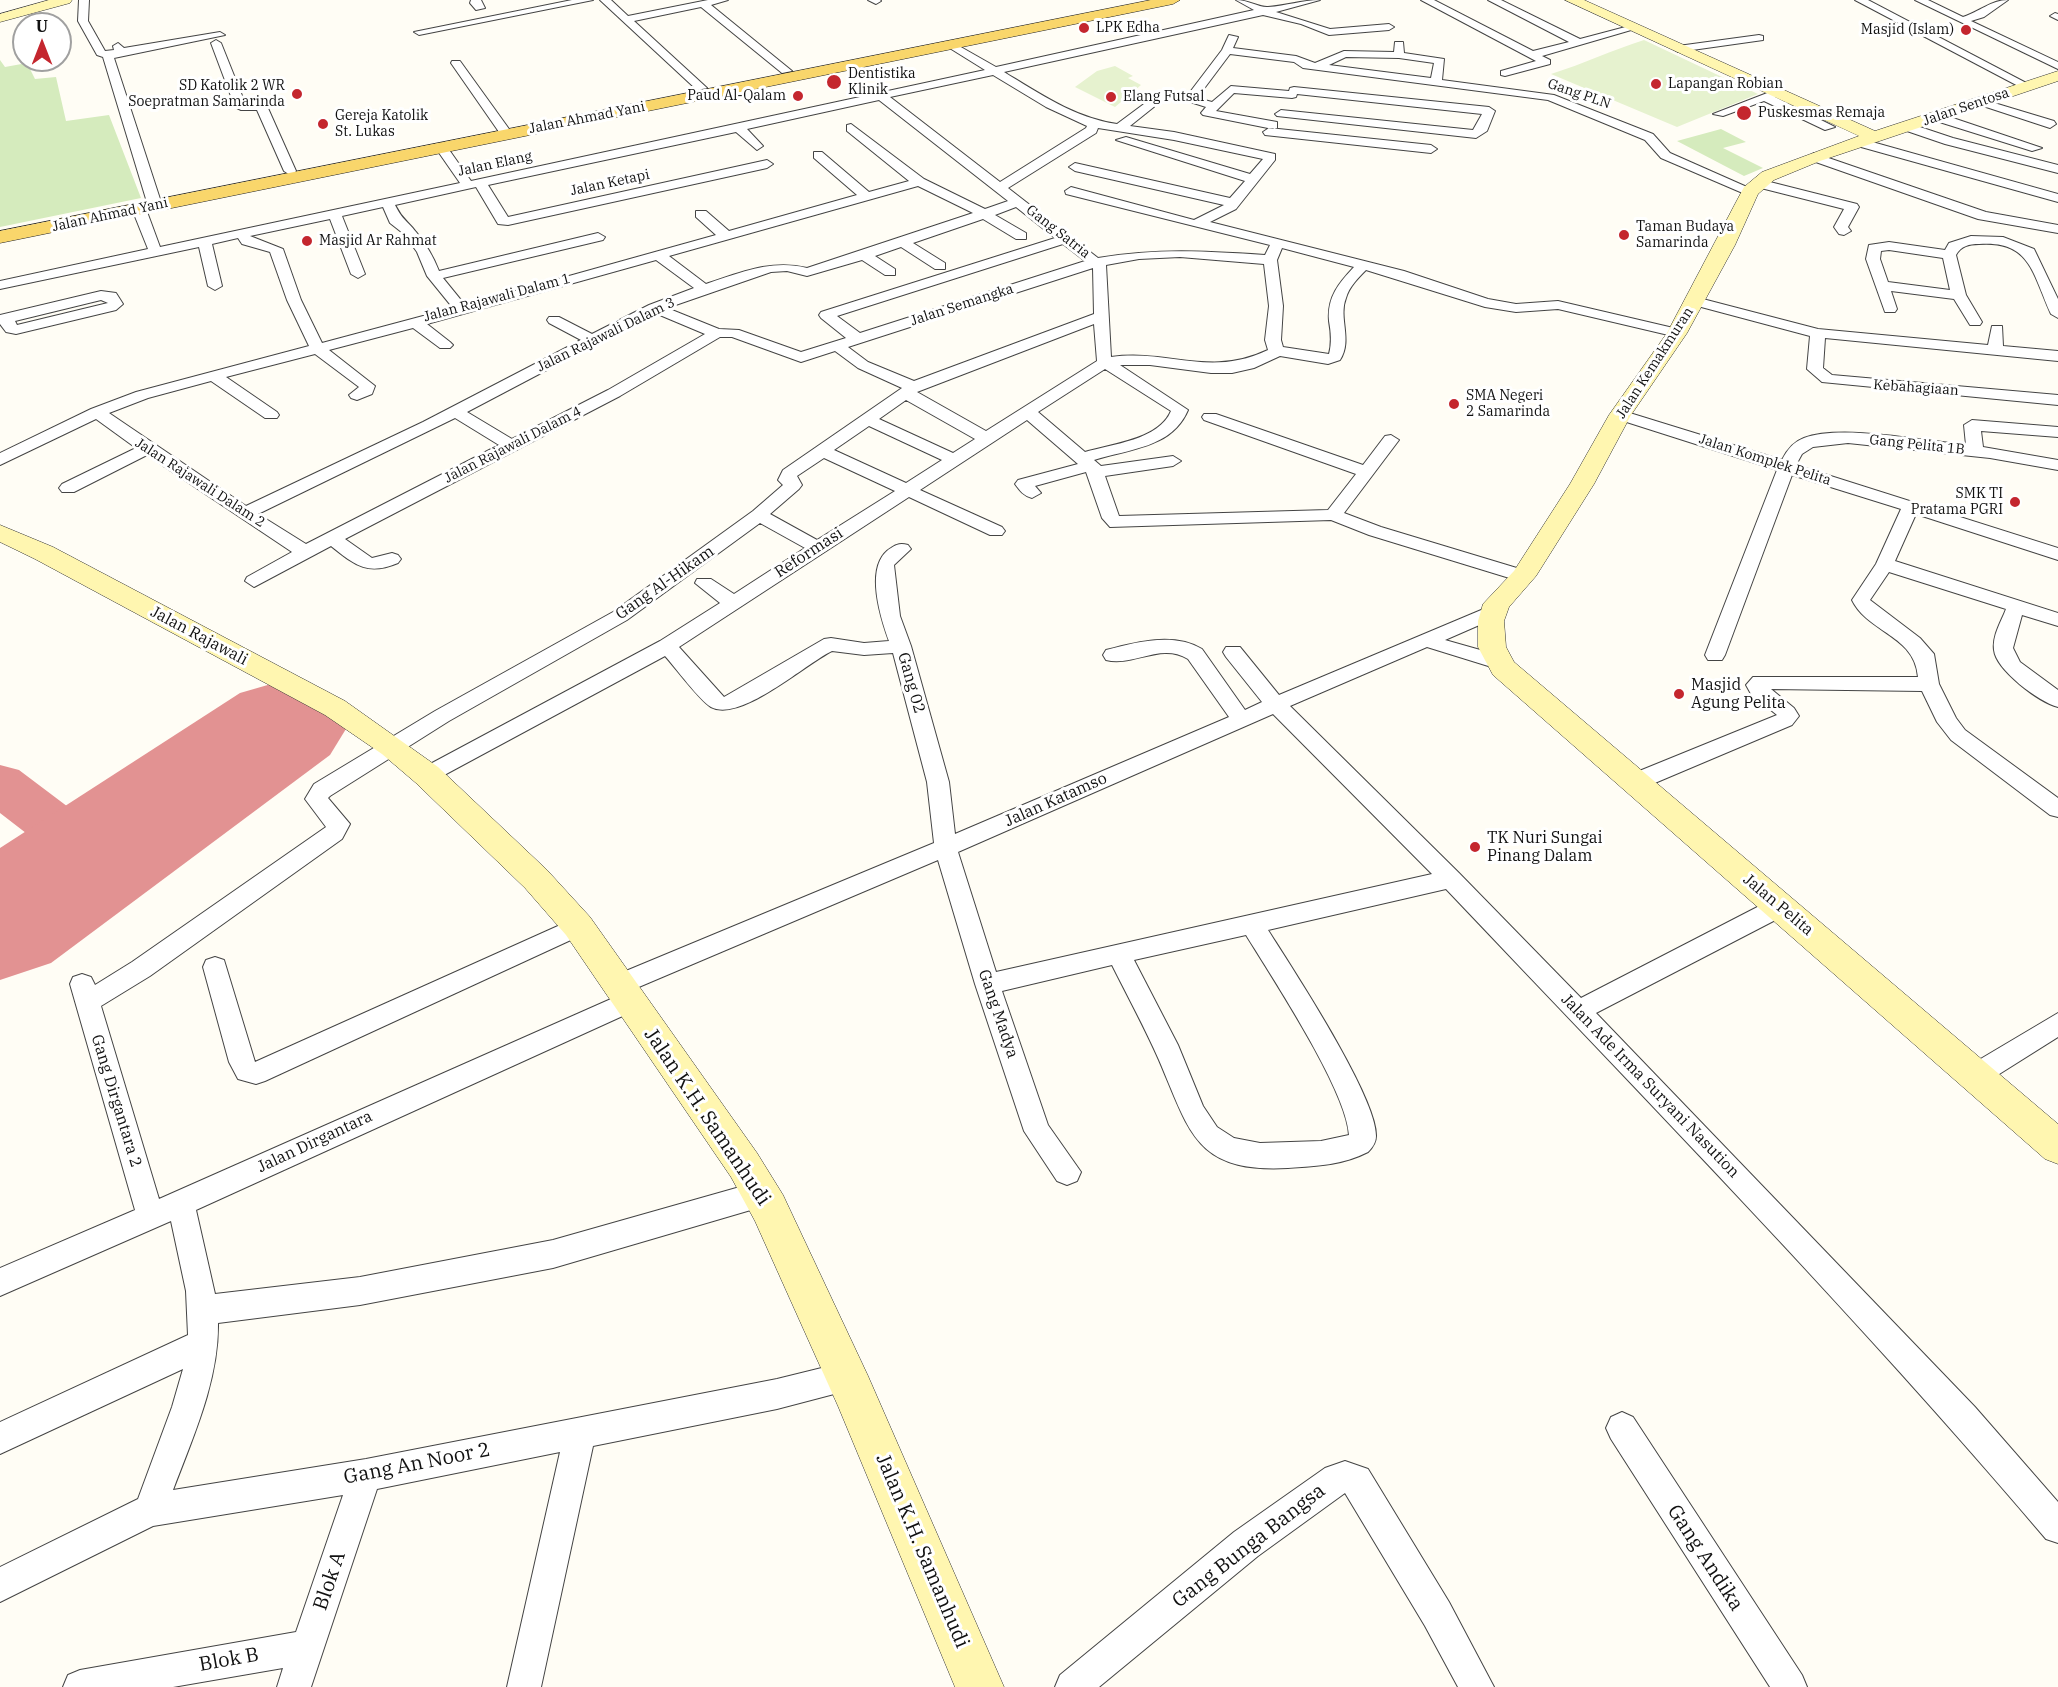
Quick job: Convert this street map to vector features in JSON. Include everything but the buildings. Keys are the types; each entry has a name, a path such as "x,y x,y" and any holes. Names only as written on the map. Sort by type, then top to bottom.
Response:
{"main road":[{"name":"Jalan Ahmad Yani","path":"0,230 441,147 1148,0"},
{"name":"Jalan Ahmad Yani","path":"0,237 291,171 701,88 786,71 952,45 1173,0"}],"street":[{"path":"0,18 65,0"},
{"path":"84,0 82,15 84,24 101,53 218,39 241,106 261,106 291,171"},
{"path":"419,32 504,11 588,0"},
{"path":"605,0 701,88"},
{"path":"627,19 723,0"},
{"path":"1241,0 1259,13 1305,22 1330,32 1389,27"},
{"name":"Jalan Elang","path":"0,285 997,71 1315,0"},
{"path":"1426,0 1546,62 1505,73"},
{"path":"1493,0 1580,43"},
{"path":"1572,0 1866,140 1995,180 1989,199 1987,241"},
{"path":"1860,0 2025,93"},
{"path":"1920,0 2058,66"},
{"path":"1962,20 1980,15 2002,0"},
{"path":"703,4 786,71"},
{"path":"1215,106 1190,100 1227,50 1233,36 1259,13"},
{"path":"1532,54 1633,28"},
{"path":"1678,49 1759,38"},
{"path":"952,45 1050,105 1093,127 1252,179"},
{"name":"Gang PLN","path":"1227,50 1299,60 1303,65 1557,99 1649,137 1659,145 1665,155 1754,187 1851,206 1841,227 1844,231"},
{"path":"1318,66 1344,54 1399,50 1438,60 1441,64 1437,82"},
{"path":"115,51 155,251"},
{"path":"456,63 503,129"},
{"path":"1176,236 1195,223 1234,203 1252,179 1266,155 1271,129 1293,92 1303,65"},
{"name":"Jalan Sentosa","path":"1866,140 2004,94 2025,93 2058,76"},
{"path":"1381,125 1402,78"},
{"path":"1281,114 1479,134 1489,111 1394,100 1233,88 1228,90 1207,113 1271,129 1431,149"},
{"path":"1719,114 1770,95 1829,127"},
{"name":"Gang Satria","path":"881,96 969,167 1000,187 1097,262 1139,255 1180,253 1270,260"},
{"path":"1122,126 1156,100"},
{"path":"1981,102 2049,124"},
{"path":"1937,117 2047,151"},
{"path":"1174,136 1188,122"},
{"path":"1000,187 1022,177 1093,127 1122,126 1266,155 1286,162"},
{"path":"738,127 757,146"},
{"path":"1908,127 1948,141 2058,169"},
{"path":"852,128 919,182 983,213 1021,236"},
{"path":"1754,187 1814,157 1866,140"},
{"path":"441,147 474,184"},
{"path":"818,155 867,197"},
{"path":"1814,157 1989,199 2058,229"},
{"name":"Jalan Ketapi","path":"474,184 503,221 507,221 767,164"},
{"path":"1075,166 1234,203"},
{"name":"Jalan Rajawali Dalam 1","path":"0,460 97,412 142,395 462,310 644,254 725,236 919,182"},
{"name":"Jalan Kemakmuran","path":"1493,612 1496,604 1522,576 1582,484 1620,416 1677,333 1754,187"},
{"path":"1071,191 1364,264 1485,303 1515,308 1558,305 1677,333"},
{"path":"1989,199 2058,198"},
{"path":"388,202 397,223 409,231 423,252 434,276 462,310"},
{"name":"Jalan Rajawali Dalam 3","path":"246,513 455,411 654,308 770,268 787,267 807,272 904,243 1019,202"},
{"path":"334,213 358,274"},
{"path":"701,214 725,236"},
{"path":"241,233 247,240 274,247 278,251 294,300 316,348 367,386 366,392 357,395"},
{"path":"434,276 598,237"},
{"path":"859,340 826,315 1066,239"},
{"path":"1132,246 1161,240"},
{"path":"204,241 215,286"},
{"path":"1975,322 1959,295 1949,255 1954,246 1961,242 1987,241 2014,244 2029,252 2058,314"},
{"path":"904,243 940,266"},
{"path":"1277,243 1270,260 1276,306 1273,340 1277,352"},
{"path":"1890,309 1874,259 1876,247 1949,255"},
{"path":"644,254 704,289"},
{"path":"864,255 890,272"},
{"path":"1091,465 1126,445 1153,440 1175,422 1180,410 1105,362 1102,354 1101,268 1097,262"},
{"name":"Jalan Semangka","path":"654,308 717,333 734,333 801,357 1097,262"},
{"path":"1105,362 1141,358 1222,370 1239,368 1277,352 1328,359 1335,357 1338,350 1336,303 1341,290 1364,264"},
{"path":"1881,285 1959,295"},
{"path":"1695,301 1818,333 2058,356"},
{"path":"3,320 15,330 62,312"},
{"name":"Gang Al-Hikam","path":"84,993 141,969 334,833 339,824 316,800 318,793 392,747 620,616 759,515 793,485 787,480 789,474 910,390 961,367 1101,316"},
{"path":"554,320 592,340"},
{"path":"414,321 445,345"},
{"path":"1995,350 1996,329"},
{"name":"Jalan Rajawali Dalam 4","path":"254,581 305,552 614,393 717,333"},
{"name":"Kebahagiaan","path":"1818,333 1815,369 1816,373 1828,379 2058,400"},
{"path":"833,348 910,390 986,438"},
{"name":"Reformasi","path":"427,775 668,646 1105,362"},
{"path":"212,375 271,415"},
{"path":"455,411 512,446"},
{"path":"1027,411 1091,465 1111,519 1116,524 1333,515 1375,531 1522,576"},
{"name":"Jalan Rajawali Dalam 2","path":"97,412 147,449 305,552"},
{"name":"Jalan Komplek Pelita","path":"1620,416 1787,466 1910,508 2058,554"},
{"path":"1210,417 1365,471"},
{"path":"869,420 953,459"},
{"path":"1975,452 1972,425 2058,432"},
{"name":"Gang Pelita 1B","path":"1715,655 1787,466 1795,451 1809,442 1848,438 1975,452 2058,465"},
{"path":"1333,515 1391,440"},
{"path":"68,488 147,449"},
{"path":"823,451 996,531"},
{"path":"1032,493 1024,484 1091,465 1173,461"},
{"path":"1910,508 1885,564 1861,600 1871,614 1920,650 1927,659 1929,684 1947,722 1958,735 2058,809"},
{"path":"759,515 817,548"},
{"name":"Jalan Rajawali","path":"0,533 44,553 334,708 392,747"},
{"path":"333,538 369,565 380,565 392,559"},
{"path":"901,646 890,616 885,565 889,558 902,549"},
{"path":"1885,564 2058,620"},
{"path":"704,583 734,603"},
{"path":"2016,607 2005,642 2004,653 2018,671 2049,690 2058,700"},
{"path":"1493,612 1492,647 1498,662"},
{"name":"Jalan Katamso","path":"623,993 1241,719 1493,612"},
{"path":"1427,640 1456,651 1498,662"},
{"name":"Gang 02","path":"668,646 717,702 724,704 735,702 831,644 864,649 901,646 938,782 946,849"},
{"path":"1113,655 1174,646 1187,648 1195,654 1241,719"},
{"name":"Jalan Ade Irma Suryani Nasution","path":"1233,652 1275,705 1451,879 1964,1418 2058,1527"},
{"name":"Jalan Pelita","path":"1498,662 2058,1147"},
{"path":"1635,782 1785,720 1789,716 1758,689 1756,685 1760,682 1929,684"},
{"name":"Jalan K.H. Samanhudi","path":"392,747 427,775 536,879 578,926 744,1165 760,1194 846,1377 980,1687"},
{"name":"Gang Madya","path":"946,849 987,984 1037,1131 1067,1172"},
{"path":"987,984 1451,879"},
{"path":"1578,1011 1779,907"},
{"path":"1118,953 1170,1056 1201,1126 1215,1141 1245,1153 1266,1157 1321,1154 1357,1145 1363,1140 1364,1133 1356,1108 1308,1017 1251,923"},
{"path":"215,967 242,1062 247,1071 256,1073 311,1050 578,926"},
{"name":"Gang Dirgantara 2","path":"84,993 151,1218"},
{"name":"Jalan Dirgantara","path":"0,1282 151,1218 402,1102 623,993"},
{"path":"1976,1075 2058,1024"},
{"path":"202,1310 360,1291 542,1257 667,1223 760,1194"},
{"path":"150,1510 191,1391 202,1344 202,1310 197,1273 181,1204"},
{"path":"0,1438 202,1344"},
{"name":"Gang An Noor 2","path":"0,1585 150,1510 366,1475 846,1377"},
{"name":"Gang Andika","path":"1622,1428 1790,1687"},
{"path":"524,1687 580,1433"},
{"name":"Blok A","path":"294,1687 366,1475"},
{"name":"Gang Bunga Bangsa","path":"1072,1687 1246,1544 1336,1479 1345,1477 1357,1480 1473,1686"},
{"name":"Blok B","path":"80,1687 262,1653 308,1648"}],"green space":[{"name":"Lapangan Robian","path":"1644,40 1758,94 1677,127 1551,74"},
{"path":"0,60 5,67 12,66 12,72 32,72 35,79 56,77 66,121 109,115 141,198 0,227"},
{"name":"Elang Futsal","path":"1115,66 1133,76 1128,78 1141,85 1115,107 1075,87 1097,71"},
{"path":"1721,129 1746,142 1723,148 1763,168 1744,176 1677,141"}],"taxiway":[{"path":"0,784 74,841"},
{"path":"74,841 98,844 129,835"},
{"path":"65,878 74,860 76,851 74,841"}],"runway":[{"path":"0,922 285,724"}],"place":[{"name":"LPK Edha","path":"1084,28"},
{"name":"Masjid (Islam)","path":"1966,30"},
{"name":"Dentistika Klinik","path":"834,82"},
{"name":"Lapangan Robian","path":"1656,84"},
{"name":"SD Katolik 2 WR Soepratman Samarinda","path":"297,94"},
{"name":"Paud Al-Qalam","path":"798,96"},
{"name":"Elang Futsal","path":"1111,97"},
{"name":"Puskesmas Remaja","path":"1744,113"},
{"name":"Gereja Katolik St. Lukas","path":"323,124"},
{"name":"Taman Budaya Samarinda","path":"1624,235"},
{"name":"Masjid Ar Rahmat","path":"307,241"},
{"name":"SMA Negeri 2 Samarinda","path":"1454,404"},
{"name":"SMK TI Pratama PGRI","path":"2015,502"},
{"name":"Masjid Agung Pelita","path":"1679,694"},
{"name":"TK Nuri Sungai Pinang Dalam","path":"1475,847"}]}
